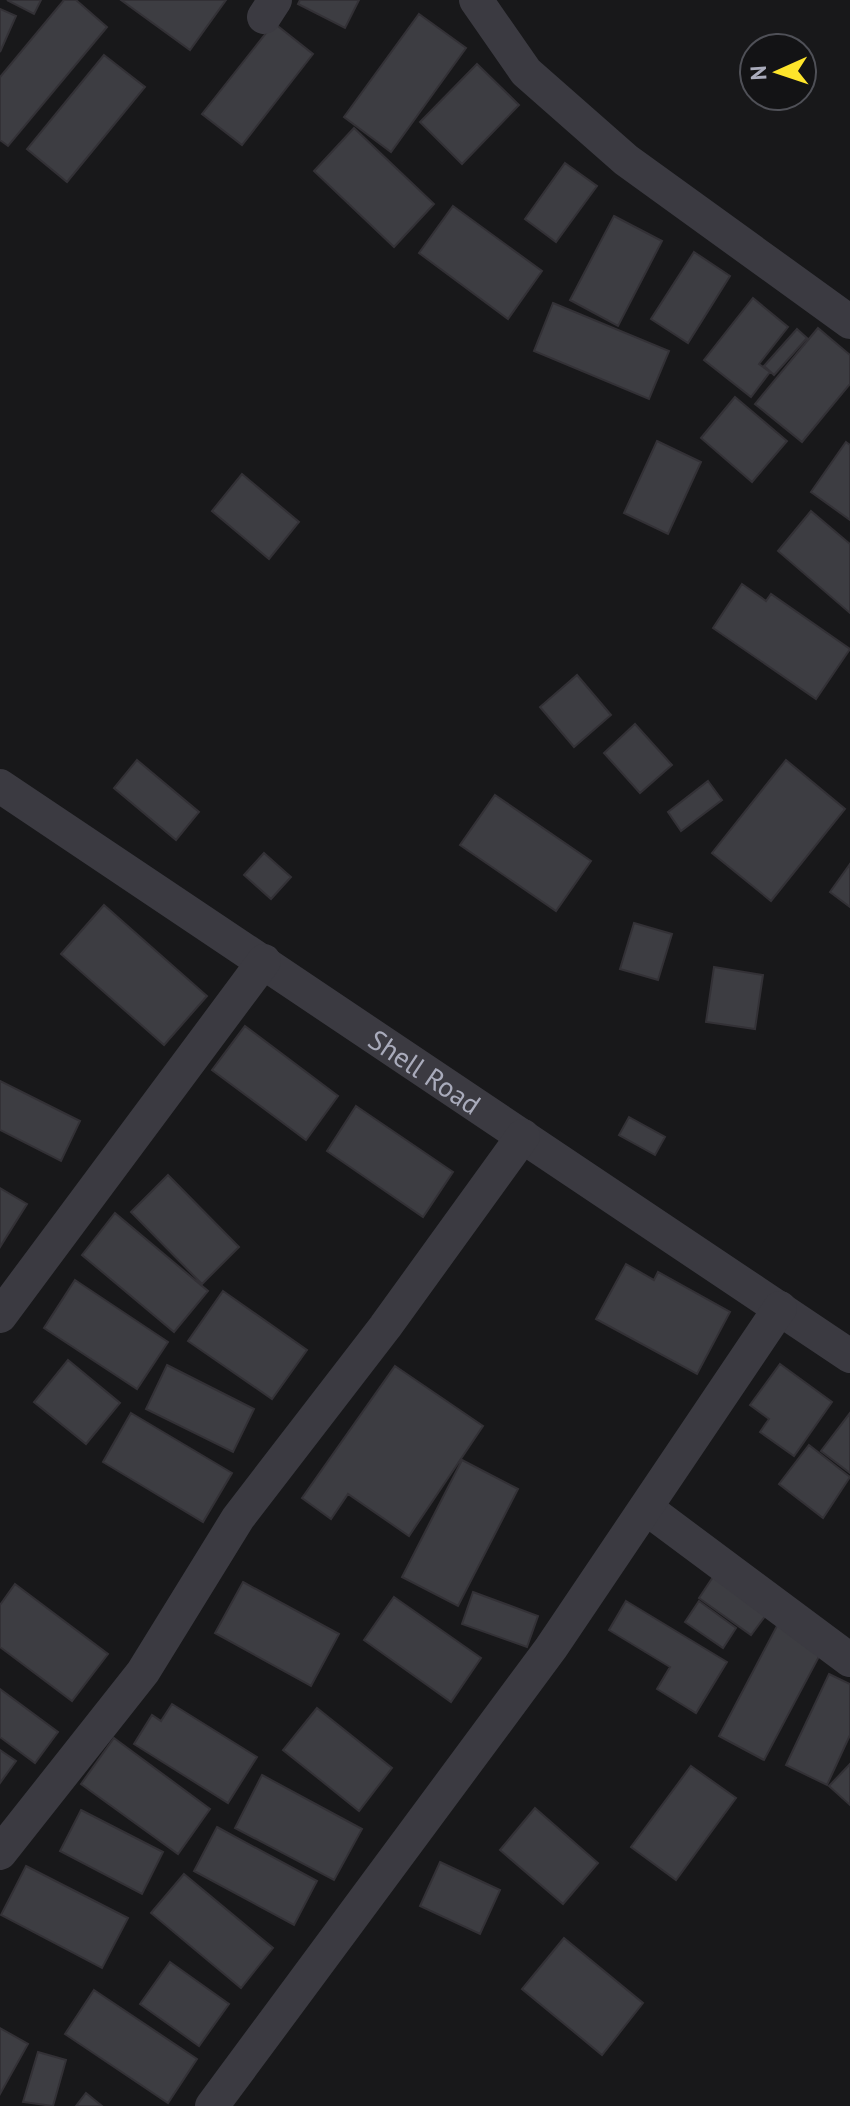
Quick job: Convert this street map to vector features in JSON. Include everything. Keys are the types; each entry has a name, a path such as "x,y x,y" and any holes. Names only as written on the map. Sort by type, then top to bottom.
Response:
{"street":[{"path":"476,0 526,72 626,160 850,322"},
{"name":"Shell Road","path":"0,786 850,1356"},
{"path":"0,1316 264,961"},
{"path":"0,1853 143,1672 238,1518 385,1327 523,1136"},
{"path":"212,2106 551,1648 780,1308"},
{"path":"646,1508 850,1660"}],"building":[{"path":"7,0 41,0 34,14"},
{"path":"64,0 76,0 107,27 8,146 0,140 0,77"},
{"path":"121,0 226,0 190,50"},
{"path":"300,0 359,0 345,28 298,4"},
{"path":"0,9 16,16 0,52"},
{"path":"419,14 466,48 391,152 344,117"},
{"path":"274,23 313,54 242,145 202,114"},
{"path":"104,55 145,87 67,182 27,149"},
{"path":"477,64 519,105 462,164 420,122"},
{"path":"354,128 434,204 394,247 314,171"},
{"path":"565,163 597,186 556,242 525,219"},
{"path":"453,206 542,271 508,319 419,253"},
{"path":"614,216 662,241 618,326 570,300"},
{"path":"694,252 730,276 688,343 651,319"},
{"path":"753,298 788,327 759,364 770,372 751,397 704,360"},
{"path":"553,303 669,351 649,399 534,351"},
{"path":"818,328 850,355 850,384 802,442 755,404"},
{"path":"797,329 807,338 774,375 764,366"},
{"path":"735,397 787,441 752,482 701,438"},
{"path":"657,441 701,462 668,534 624,513"},
{"path":"846,442 850,445 850,520 811,492"},
{"path":"242,474 299,522 269,559 212,511"},
{"path":"811,511 850,544 850,613 778,551"},
{"path":"742,584 766,601 771,594 850,649 816,699 713,628"},
{"path":"577,675 611,715 574,747 540,707"},
{"path":"635,724 672,765 640,793 604,753"},
{"path":"137,760 199,812 176,840 114,788"},
{"path":"786,760 845,809 771,901 712,853"},
{"path":"708,781 722,800 681,831 668,812"},
{"path":"495,795 591,861 556,911 460,845"},
{"path":"264,853 291,877 271,899 244,875"},
{"path":"850,864 850,907 830,892"},
{"path":"104,905 207,996 164,1045 61,954"},
{"path":"634,923 672,934 658,980 620,969"},
{"path":"714,967 763,975 755,1029 706,1022"},
{"path":"245,1026 338,1096 306,1140 212,1070"},
{"path":"0,1081 80,1121 61,1161 0,1130"},
{"path":"356,1106 453,1172 423,1217 327,1151"},
{"path":"629,1117 665,1137 655,1155 619,1135"},
{"path":"168,1175 239,1247 202,1284 131,1212"},
{"path":"0,1188 27,1204 0,1247"},
{"path":"115,1213 208,1291 174,1332 82,1255"},
{"path":"626,1264 654,1280 658,1272 730,1312 697,1374 596,1319"},
{"path":"75,1280 168,1342 137,1389 44,1328"},
{"path":"223,1291 307,1350 272,1399 188,1341"},
{"path":"68,1360 120,1403 86,1444 34,1402"},
{"path":"780,1364 832,1402 794,1456 760,1432 769,1419 750,1405"},
{"path":"167,1365 254,1409 233,1452 146,1409"},
{"path":"395,1366 483,1426 409,1536 348,1494 331,1519 302,1498"},
{"path":"131,1413 232,1473 203,1522 103,1462"},
{"path":"850,1413 850,1473 821,1451"},
{"path":"809,1445 850,1477 823,1518 779,1484"},
{"path":"462,1460 518,1489 458,1606 402,1577"},
{"path":"713,1577 766,1615 751,1635 699,1598"},
{"path":"243,1582 339,1634 311,1686 215,1633"},
{"path":"15,1584 108,1654 72,1701 0,1647 0,1605"},
{"path":"473,1592 538,1616 527,1647 462,1624"},
{"path":"394,1597 481,1658 451,1702 364,1640"},
{"path":"626,1601 727,1662 696,1713 657,1689 670,1667 609,1630"},
{"path":"699,1601 736,1628 723,1648 685,1622"},
{"path":"778,1624 823,1649 764,1760 719,1736"},
{"path":"829,1674 850,1684 850,1735 827,1785 786,1765"},
{"path":"0,1689 58,1732 35,1763 0,1737"},
{"path":"172,1704 257,1757 228,1803 134,1744 152,1715 161,1721"},
{"path":"317,1708 392,1768 359,1811 283,1750"},
{"path":"114,1738 210,1809 178,1854 81,1784"},
{"path":"0,1750 16,1761 0,1783"},
{"path":"850,1764 850,1805 829,1786"},
{"path":"691,1766 736,1798 676,1880 631,1847"},
{"path":"262,1775 362,1829 334,1880 235,1828"},
{"path":"535,1808 598,1863 563,1904 500,1850"},
{"path":"81,1810 163,1852 142,1894 60,1851"},
{"path":"217,1827 317,1881 294,1925 194,1871"},
{"path":"440,1862 500,1890 480,1934 420,1906"},
{"path":"26,1866 128,1918 102,1968 1,1915"},
{"path":"184,1874 273,1948 241,1988 151,1913"},
{"path":"564,1938 643,2003 602,2055 522,1989"},
{"path":"170,1962 229,2004 199,2046 140,2004"},
{"path":"94,1990 197,2059 168,2103 65,2034"},
{"path":"0,2028 28,2044 0,2094"},
{"path":"38,2052 66,2060 53,2106 23,2102"},
{"path":"86,2093 102,2106 76,2106"}]}
